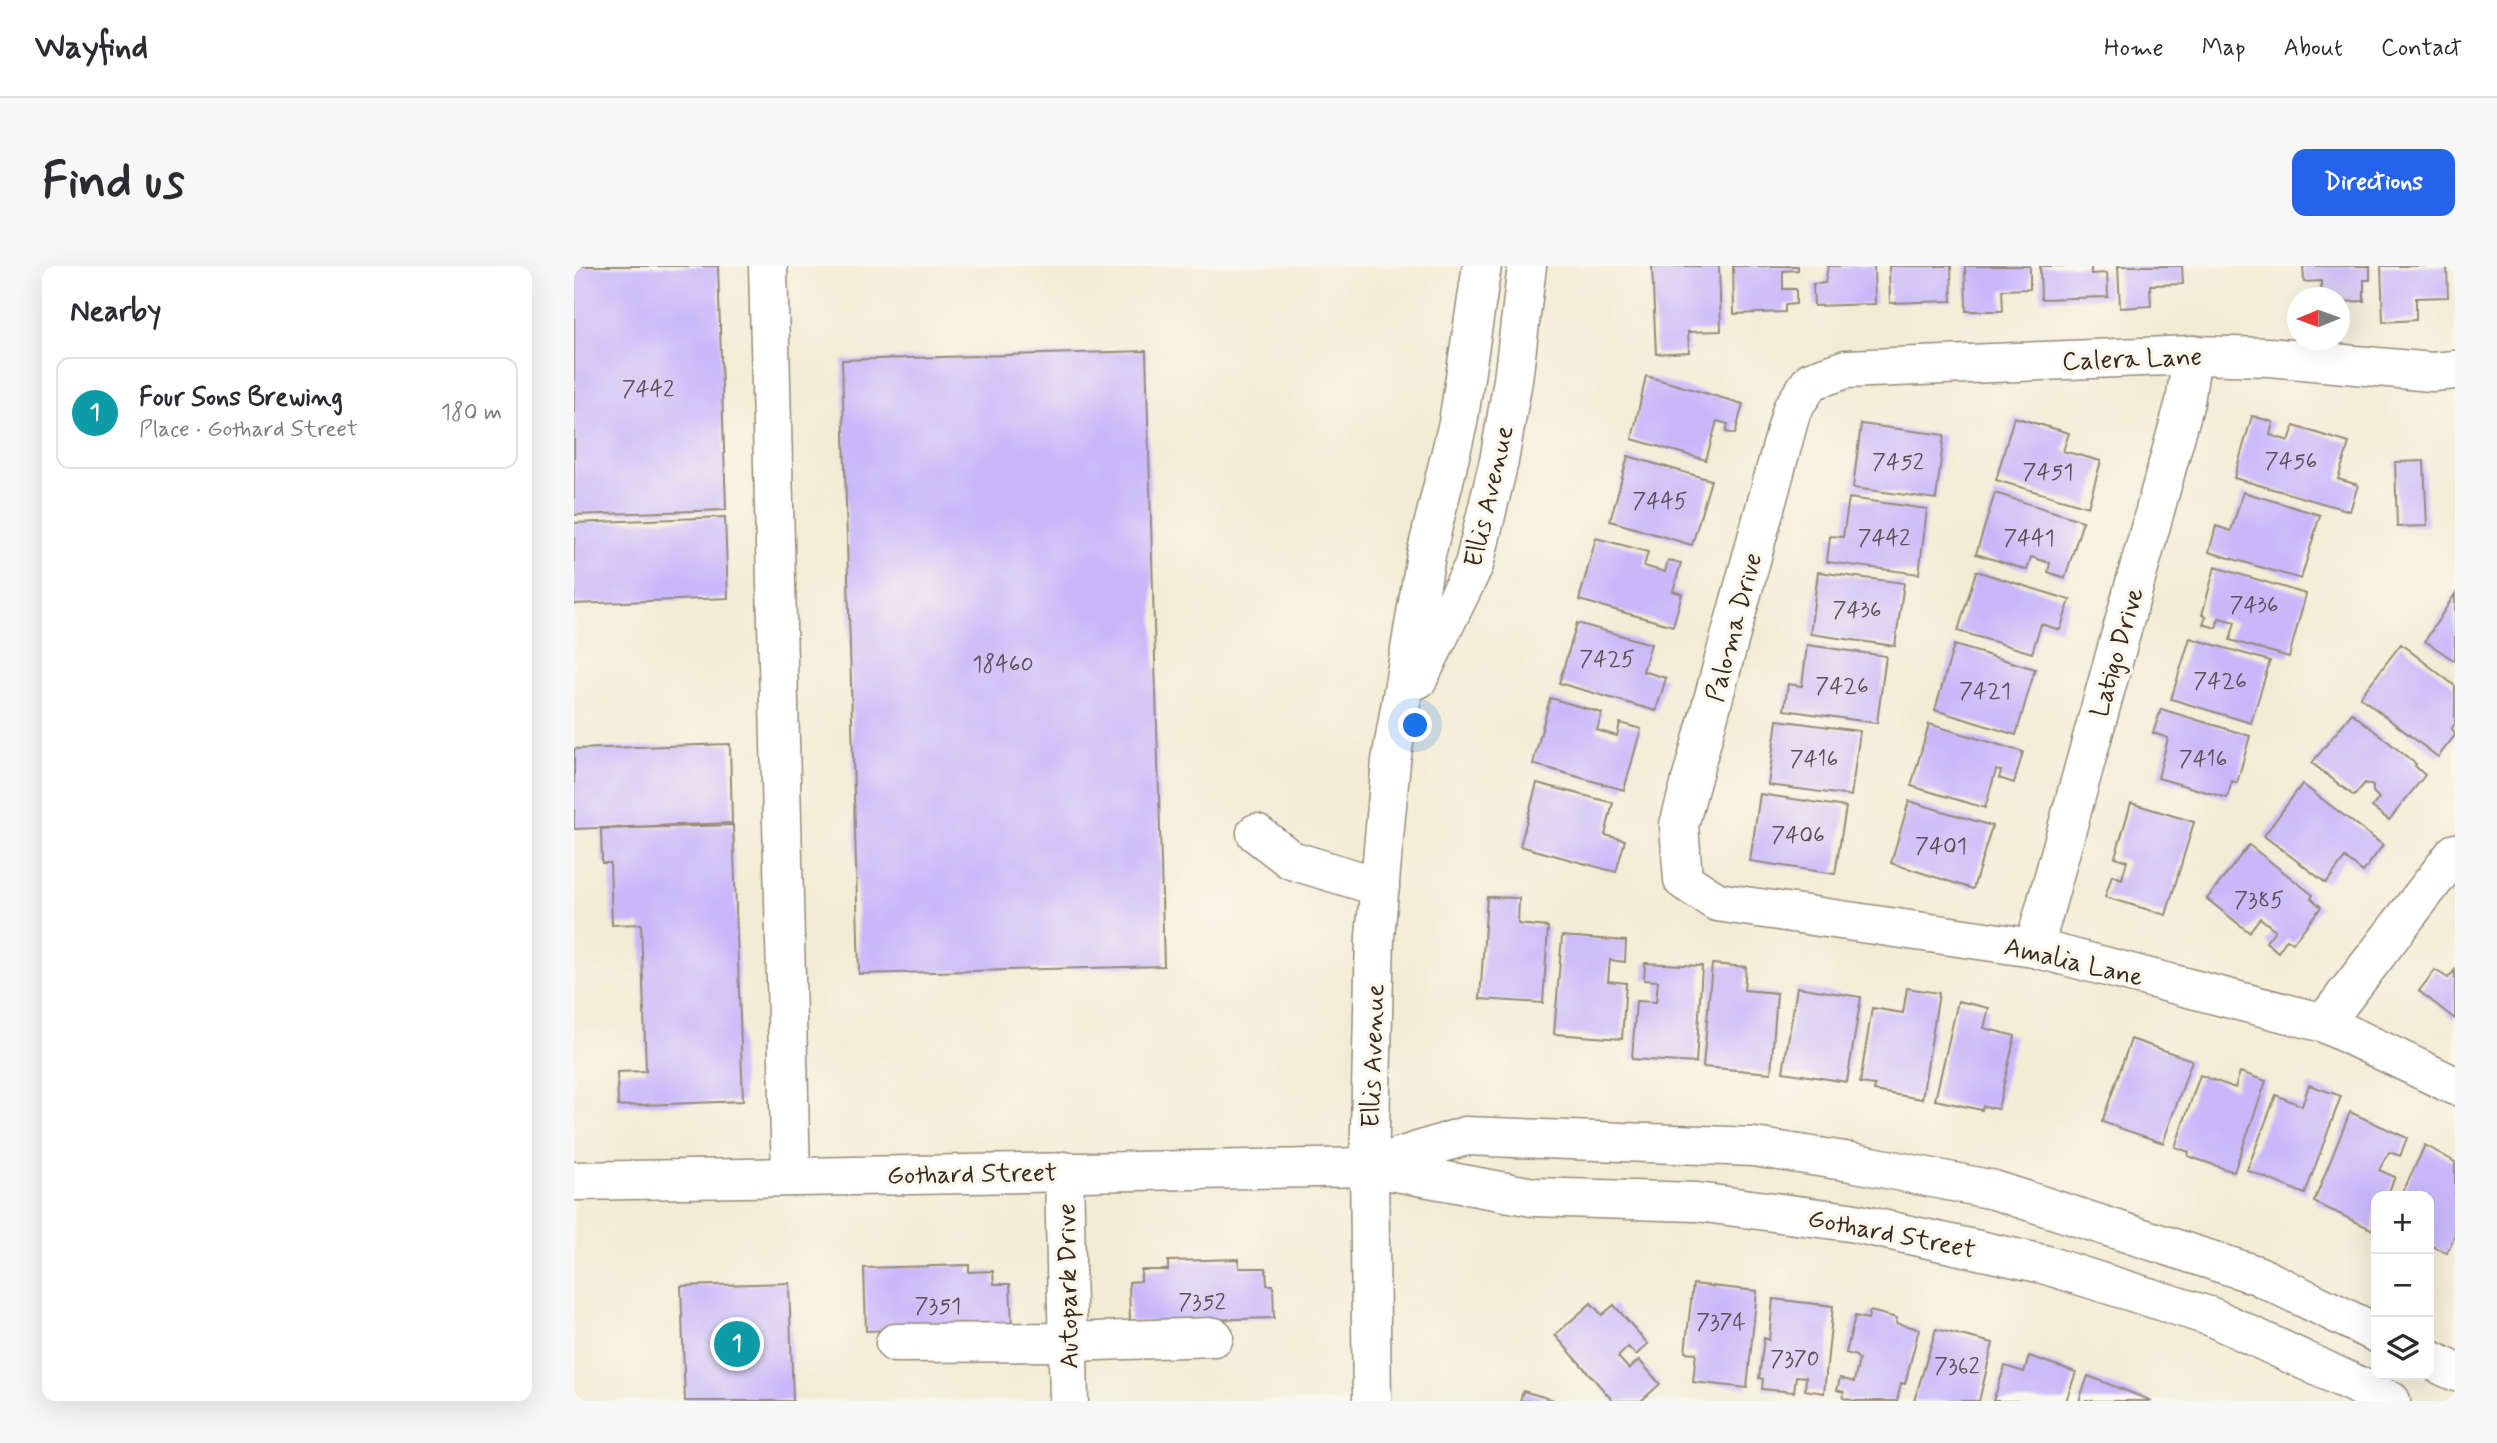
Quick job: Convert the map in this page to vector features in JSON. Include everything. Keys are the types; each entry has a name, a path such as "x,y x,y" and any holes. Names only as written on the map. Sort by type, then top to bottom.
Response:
{"street":[{"path":"768,266 791,1177"},
{"name":"Ellis Avenue","path":"1372,1401 1369,1167 1375,937 1391,761 1426,555 1458,423 1482,266"},
{"name":"Ellis Avenue","path":"1401,712 1474,565 1499,461 1513,380 1527,266"},
{"name":"Calera Lane","path":"1811,381 1846,369 2192,355 2269,357 2432,372 2455,370"},
{"name":"Latigo Drive","path":"2034,948 2185,402 2192,355"},
{"name":"Paloma Drive","path":"1683,880 1679,825 1792,409 1811,381"},
{"path":"1256,833 1291,860 1380,887"},
{"path":"2324,1023 2455,853"},
{"name":"Amalia Lane","path":"1683,880 1717,902 2034,948 2324,1023 2455,1086"},
{"name":"Gothard Street","path":"1369,1167 1465,1136 1754,1147 1851,1162 1994,1190 2257,1275 2371,1331"},
{"name":"Gothard Street","path":"574,1181 1369,1167 1533,1197 1697,1202 1850,1222 2043,1264 2212,1317 2391,1401"},
{"name":"Autopark Drive","path":"1064,1171 1069,1401"},
{"path":"895,1343 1068,1342 1214,1337"},
{"path":"2434,1361 2455,1371"}],"building":[{"path":"574,266 718,266 726,510 574,515"},
{"path":"1652,266 1719,266 1721,331 1688,332 1689,352 1656,354"},
{"path":"1733,266 1798,266 1798,270 1783,271 1783,289 1796,289 1796,304 1785,305 1785,312 1734,314"},
{"path":"1828,266 1874,266 1875,304 1814,306 1813,284 1825,283"},
{"path":"1889,266 1951,266 1952,301 1890,303"},
{"path":"1965,266 2030,266 2030,289 2002,290 2003,311 1966,311"},
{"path":"2040,266 2091,266 2091,274 2107,273 2108,297 2041,299"},
{"path":"2118,266 2182,266 2183,284 2150,285 2151,306 2120,308"},
{"path":"2303,266 2370,266 2370,280 2364,280 2364,301 2350,302 2350,287 2321,287 2321,281 2304,282"},
{"path":"2381,266 2447,266 2448,297 2416,298 2416,320 2383,322"},
{"path":"1146,351 1164,966 859,974 842,360"},
{"path":"1646,376 1743,404 1735,434 1726,432 1728,424 1717,421 1706,460 1632,439"},
{"path":"2252,416 2273,422 2270,435 2289,441 2294,426 2349,443 2338,479 2358,485 2350,511 2234,478"},
{"path":"2014,417 2069,433 2063,451 2101,461 2088,507 1996,480"},
{"path":"1861,424 1944,435 1936,499 1853,488"},
{"path":"1628,456 1711,480 1692,545 1610,521"},
{"path":"2424,461 2427,526 2397,527 2395,462"},
{"path":"2243,492 2320,515 2301,579 2209,552 2216,526 2231,531"},
{"path":"1995,493 2083,521 2065,578 2048,572 2050,563 2031,557 2027,570 1976,554"},
{"path":"1849,498 1927,509 1919,574 1827,562 1830,536 1843,537"},
{"path":"725,517 728,598 574,604 574,523"},
{"path":"1596,538 1648,552 1644,566 1665,572 1668,560 1681,563 1673,591 1682,594 1673,626 1579,600"},
{"path":"2215,567 2306,594 2289,657 2230,640 2235,622 2219,618 2216,628 2203,624 2206,616 2202,615"},
{"path":"1976,571 2070,600 2060,630 2041,624 2032,653 1958,631"},
{"path":"1818,572 1904,583 1895,646 1810,634"},
{"path":"2455,594 2455,661 2425,641"},
{"path":"1577,623 1651,644 1643,671 1666,678 1656,711 1559,683"},
{"path":"2190,638 2270,661 2251,723 2171,699"},
{"path":"2401,644 2455,686 2455,724 2452,728 2455,735 2438,757 2360,697"},
{"path":"1807,645 1886,656 1877,723 1784,710 1788,684 1802,686"},
{"path":"1954,645 2035,669 2016,735 1935,710"},
{"path":"1550,698 1602,713 1597,730 1617,736 1620,723 1641,729 1624,790 1533,764"},
{"path":"2161,709 2250,736 2237,783 2232,781 2227,798 2158,778 2168,738 2153,733"},
{"path":"2352,713 2416,764 2425,775 2389,820 2372,807 2379,798 2373,792 2373,786 2365,783 2354,796 2312,763"},
{"path":"1777,720 1860,731 1851,796 1768,785"},
{"path":"1929,724 2023,752 2014,783 1999,778 2001,771 1996,770 1985,808 1911,786"},
{"path":"730,744 732,823 574,829 574,749"},
{"path":"1537,783 1613,803 1605,835 1625,840 1616,872 1520,846"},
{"path":"2302,784 2383,845 2363,872 2345,858 2326,883 2264,836"},
{"path":"1760,794 1846,807 1835,874 1750,861"},
{"path":"1909,801 1992,826 1973,889 1891,863"},
{"path":"2131,803 2194,822 2166,915 2105,897 2112,875 2122,879 2127,861 2115,857"},
{"path":"733,825 743,1101 618,1106 617,1072 646,1071 641,924 612,925 610,863 602,863 601,829"},
{"path":"2249,845 2313,895 2311,898 2321,907 2293,943 2287,939 2278,952 2266,942 2275,930 2260,918 2249,932 2207,899"},
{"path":"1487,897 1519,898 1518,924 1548,927 1543,1003 1480,999"},
{"path":"1562,936 1626,941 1625,962 1610,960 1608,981 1626,983 1622,1039 1554,1034"},
{"path":"1645,963 1702,966 1696,1063 1632,1059 1636,1001 1656,1002 1658,981 1644,980"},
{"path":"1712,964 1746,967 1744,990 1777,993 1771,1073 1703,1067"},
{"path":"2435,970 2448,978 2455,970 2455,1019 2419,991"},
{"path":"1797,987 1861,997 1847,1082 1783,1072"},
{"path":"1907,988 1939,993 1922,1099 1874,1091 1875,1085 1860,1083 1872,1008 1903,1013"},
{"path":"1958,1001 1989,1008 1984,1028 2015,1036 1998,1109 1983,1106 1982,1110 1935,1100"},
{"path":"2131,1039 2192,1060 2163,1143 2102,1122"},
{"path":"2240,1072 2266,1081 2234,1172 2188,1156 2189,1152 2175,1147 2200,1075 2235,1088"},
{"path":"2309,1085 2341,1096 2305,1194 2247,1170 2276,1095 2302,1106"},
{"path":"2350,1112 2407,1138 2400,1156 2389,1152 2379,1170 2395,1177 2389,1191 2371,1191 2371,1229 2314,1202"},
{"path":"2425,1145 2455,1162 2455,1235 2447,1253 2434,1247 2434,1191 2403,1191"},
{"path":"1239,1259 1239,1268 1266,1268 1267,1285 1273,1285 1274,1318 1130,1322 1129,1282 1141,1281 1141,1270 1168,1270 1168,1261"},
{"path":"969,1265 969,1272 993,1271 994,1284 1010,1284 1012,1326 866,1331 864,1268"},
{"path":"789,1283 793,1401 685,1401 681,1286"},
{"path":"1693,1284 1757,1291 1747,1388 1693,1382 1696,1353 1685,1352"},
{"path":"1773,1299 1833,1306 1824,1393 1805,1390 1806,1377 1796,1376 1794,1392 1762,1389 1763,1379 1759,1378 1764,1338 1769,1340"},
{"path":"1591,1303 1602,1315 1614,1305 1648,1344 1636,1355 1628,1347 1618,1357 1629,1369 1639,1360 1660,1384 1641,1401 1613,1401 1555,1335"},
{"path":"1870,1311 1897,1318 1896,1323 1919,1329 1905,1384 1901,1383 1897,1401 1855,1401 1843,1398 1844,1392 1837,1390 1840,1378 1854,1382 1859,1360 1846,1353 1855,1316 1868,1319"},
{"path":"1936,1329 1993,1343 1979,1401 1914,1401"},
{"path":"2029,1356 2076,1372 2066,1401 1993,1401 2005,1366 2024,1372"},
{"path":"2088,1376 2152,1401 2079,1401"},
{"path":"1523,1391 1554,1400 1554,1401 1520,1401"}],"place":[{"name":"Four Sons Brewing","path":"737,1344"}]}
